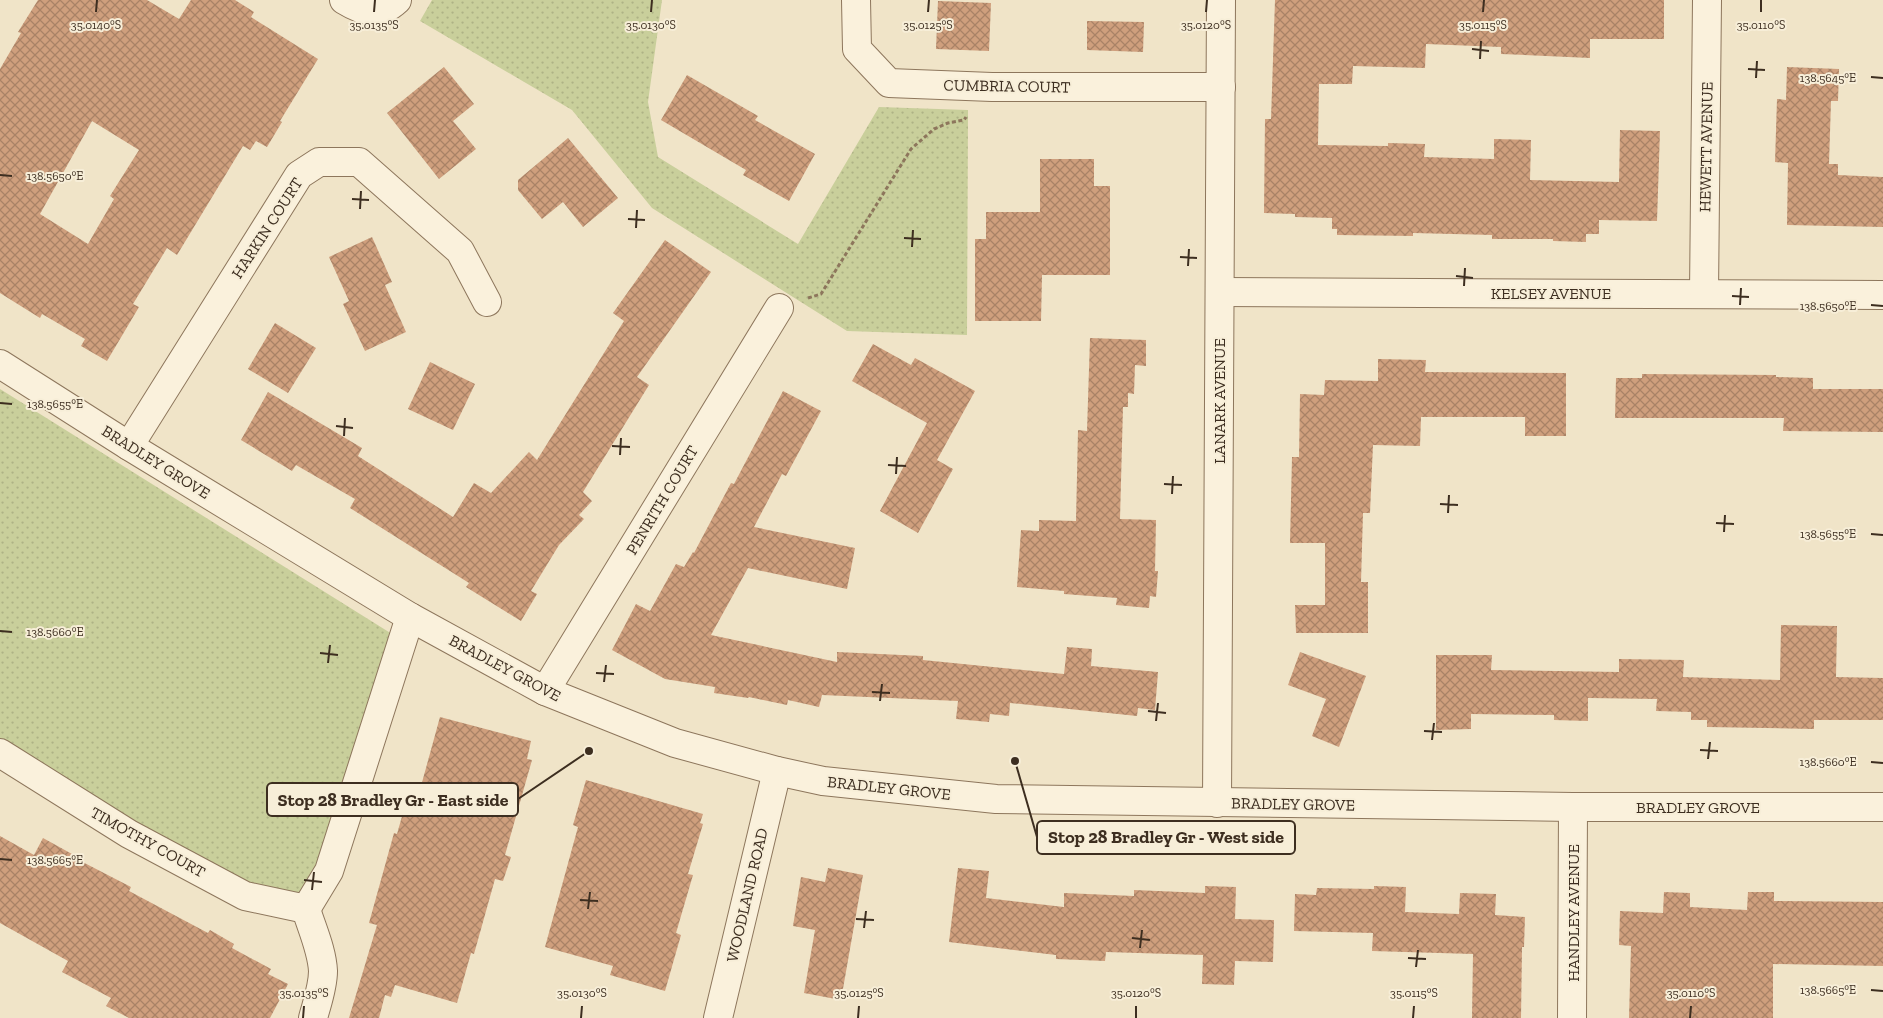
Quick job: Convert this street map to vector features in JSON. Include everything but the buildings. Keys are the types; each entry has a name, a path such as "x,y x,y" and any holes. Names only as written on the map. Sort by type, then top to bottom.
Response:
{"street":[{"path":"344,0 362,10 386,6"},
{"name":"CUMBRIA COURT","path":"856,0 857,49 889,84 992,87 1221,87"},
{"name":"LANARK AVENUE","path":"1217,803 1221,0"},
{"name":"HEWETT AVENUE","path":"1704,293 1707,0"},
{"name":"HARKIN COURT","path":"129,446 299,175 319,162 359,162 460,251 487,302"},
{"name":"KELSEY AVENUE","path":"1220,292 1883,295"},
{"name":"PENRITH COURT","path":"545,692 779,308"},
{"name":"BRADLEY GROVE","path":"0,364 129,446 410,617 545,692 676,743 777,771 823,781 996,799 1573,807 1883,807"},
{"path":"313,1018 319,998 323,972 320,952 306,909 329,871 410,617"},
{"name":"TIMOTHY COURT","path":"0,753 129,834 245,896 306,909"},
{"name":"WOODLAND ROAD","path":"718,1018 777,771"},
{"name":"HANDLEY AVENUE","path":"1572,1018 1573,807"}],"path":[{"path":"779,308 821,294 911,149 934,130 948,123 964,120 992,87"}],"green space":[{"path":"432,0 662,0 648,102 658,157 798,244 879,107 968,110 967,335 847,331 652,208 572,110 420,21"},
{"path":"0,389 392,634 322,867 304,901 248,888 0,745"}],"place":[{"name":"Stop 28 Bradley Gr - East side","path":"589,751"},
{"name":"Stop 28 Bradley Gr - West side","path":"1015,761"}]}
